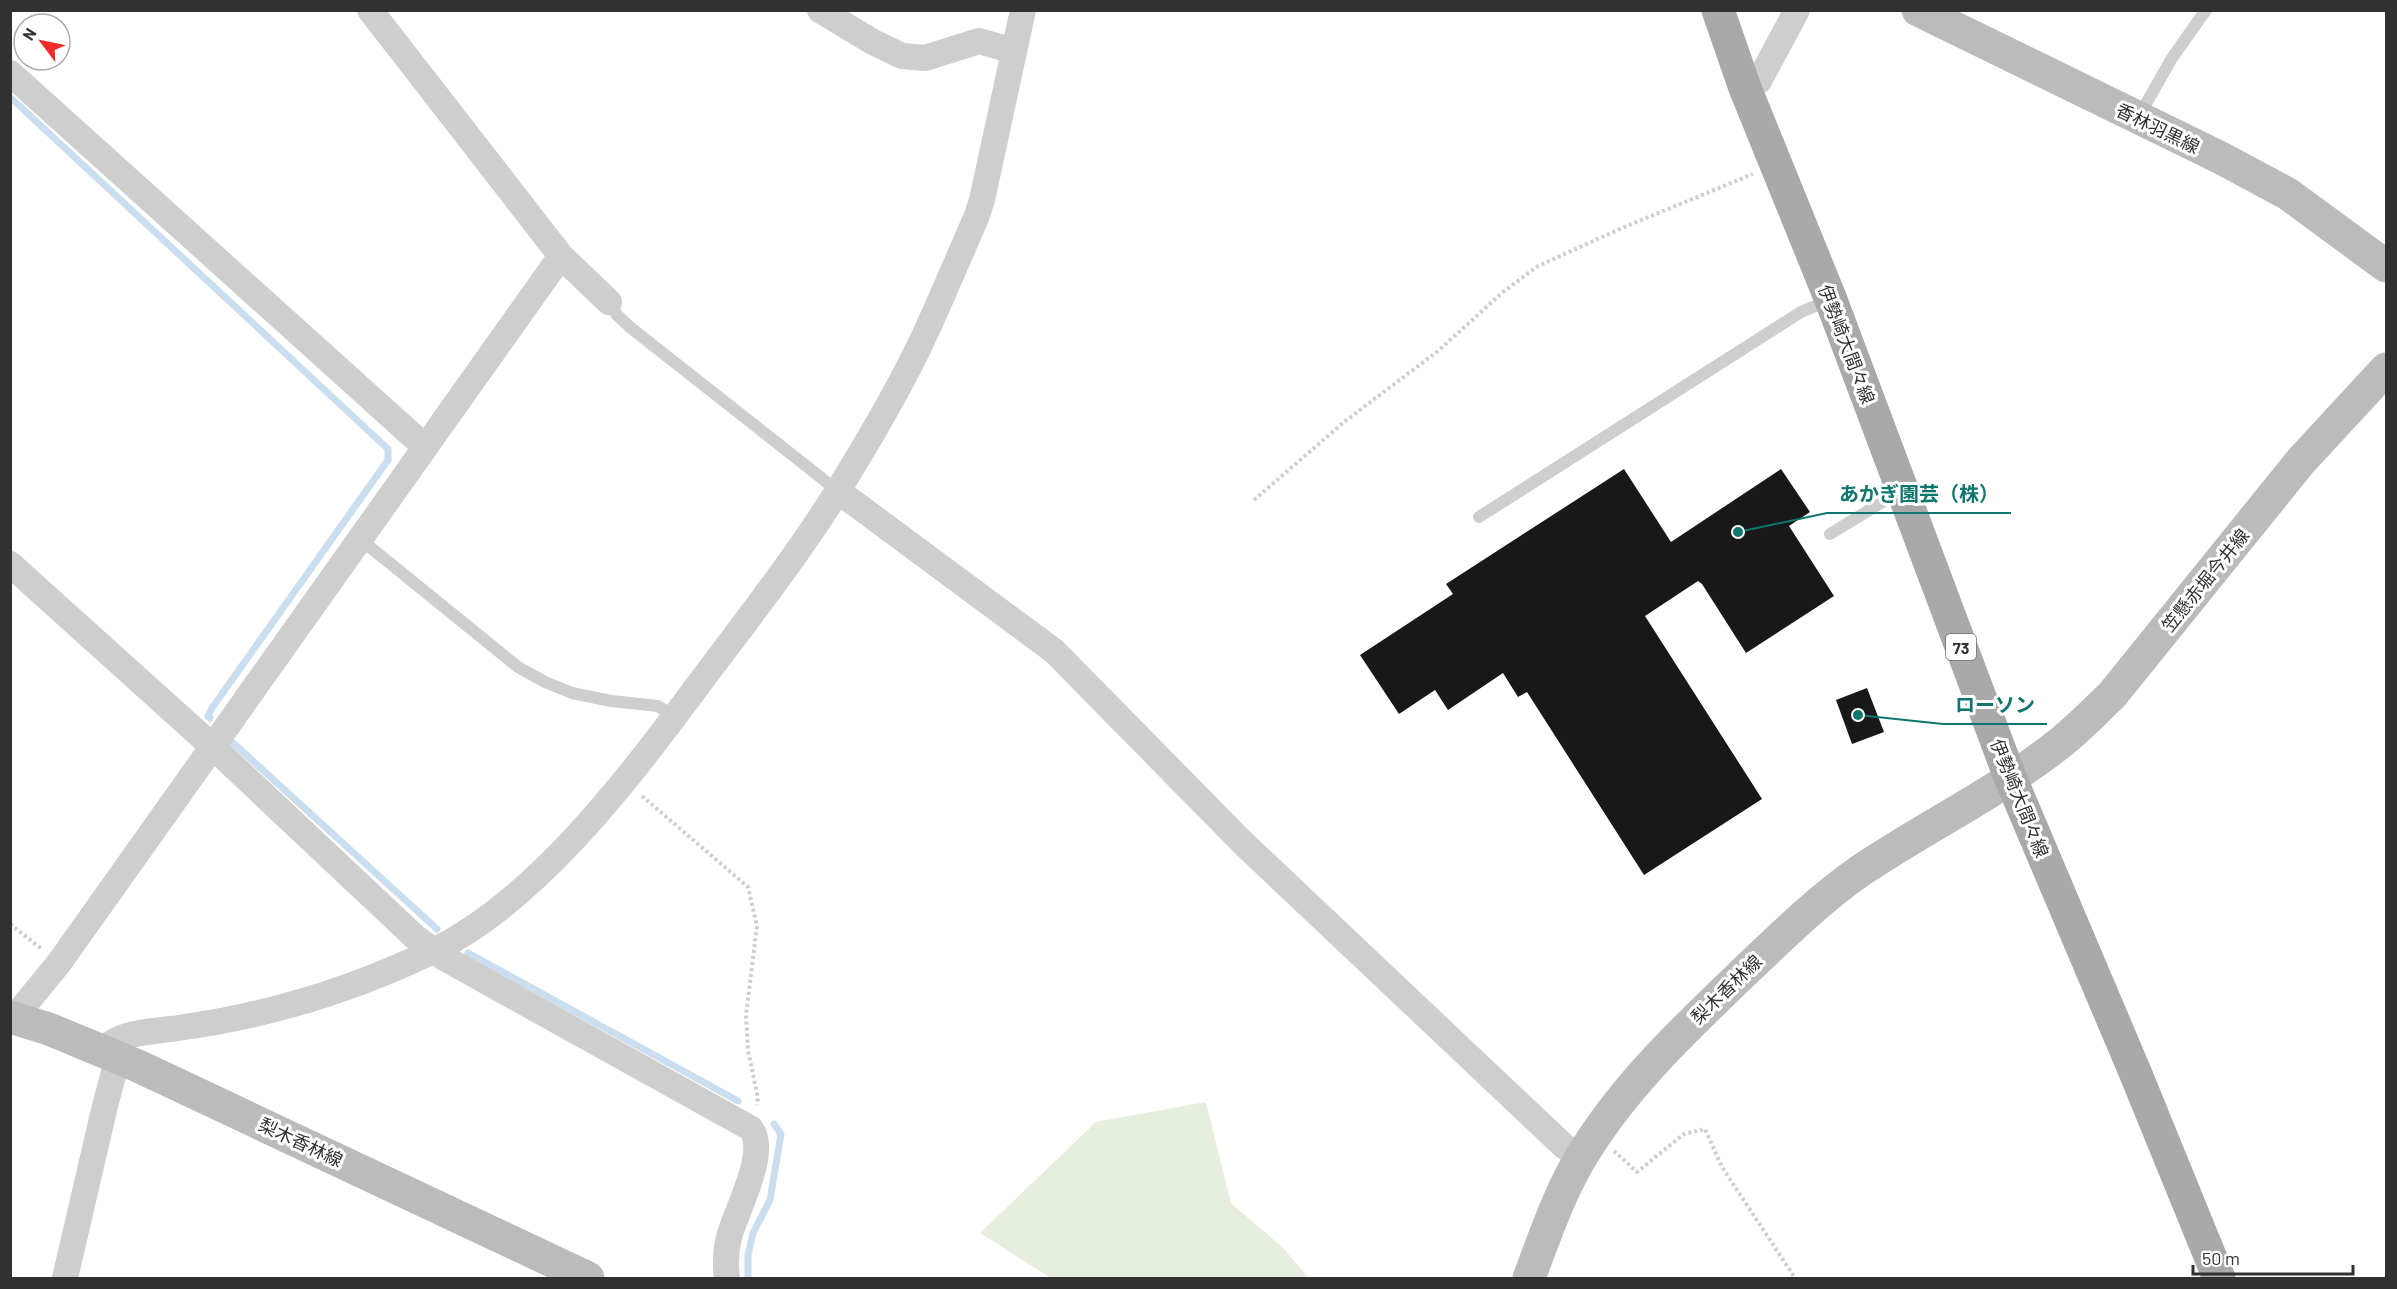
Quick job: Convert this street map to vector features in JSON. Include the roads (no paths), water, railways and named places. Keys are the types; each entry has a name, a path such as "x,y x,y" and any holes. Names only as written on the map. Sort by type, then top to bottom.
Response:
{"main road":[{"name":"伊勢崎大間々線","path":"1718,10 1745,88 1831,300 2010,777 2117,1028 2219,1278"},
{"name":"香林羽黒線","path":"1918,10 2221,158 2288,194 2386,266"},
{"name":"笠懸赤堀今井線","path":"2010,777 2054,748 2112,695 2301,461 2386,369"},
{"name":"梨木香林線","path":"1529,1278 1554,1209 1589,1145 1636,1081 1691,1022 1790,928 1859,872 2010,777"},
{"name":"梨木香林線","path":"12,1022 49,1029 111,1055 588,1278"}],"street":[{"path":"370,10 561,256 609,302"},
{"path":"820,10 873,42 902,56 925,58 979,41 1014,51"},
{"path":"65,1278 114,1072 110,1041 125,1035 218,1022 317,996 434,950 461,936 505,903 564,847 625,782 793,558 838,491 919,346 976,218 1023,10"},
{"path":"1745,88 1759,81 1797,10"},
{"path":"10,73 424,446"},
{"path":"12,1022 58,963 561,256"},
{"path":"838,491 1054,651 1243,843 1565,1147 1589,1145"},
{"path":"10,564 212,746 416,938 446,959 750,1128 756,1134 756,1152 751,1177 729,1240 726,1256 727,1278"}],"lane":[{"path":"2137,118 2172,58 2206,10"},
{"path":"1479,517 1802,312 1831,300"},
{"path":"609,302 617,315 631,328 838,491"},
{"path":"1830,534 1889,498 1904,494"},
{"path":"360,539 518,667 545,682 572,693 658,706 674,717"}],"waterway":[{"path":"10,97 388,449 388,460 212,708 208,716 210,718"},
{"path":"231,741 437,929"},
{"path":"468,953 738,1101"},
{"path":"748,1278 748,1255 753,1233 770,1200 781,1134 774,1124"}],"place":[{"name":"あかぎ園芸（株）","path":"1738,532"},
{"name":"ローソン","path":"1858,715"}]}
